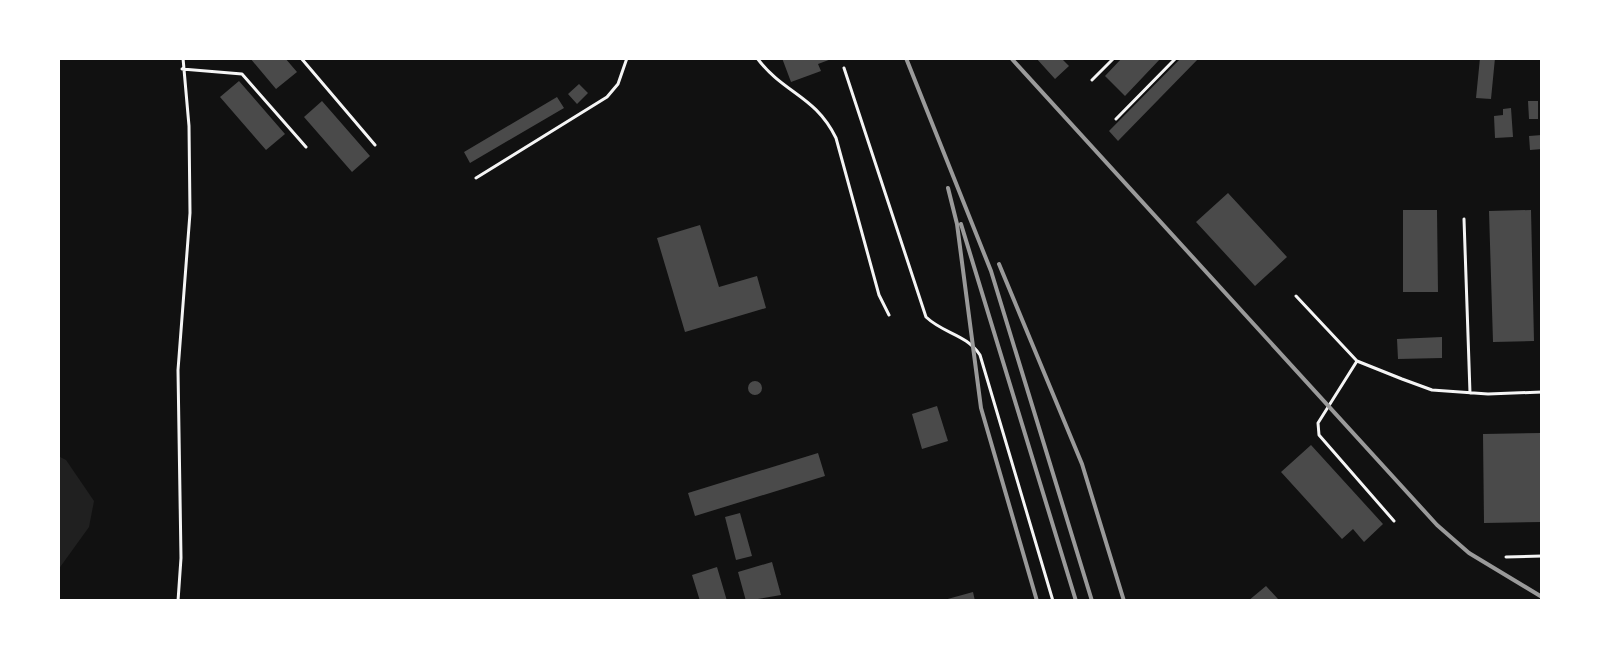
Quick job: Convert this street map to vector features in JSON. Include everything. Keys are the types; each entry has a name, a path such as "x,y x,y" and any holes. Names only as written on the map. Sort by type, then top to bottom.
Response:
{"lane":[{"path":"178,601 181,558 178,370 190,185 183,58"},
{"path":"301,58 375,145"},
{"path":"476,178 607,97 618,84 627,58"},
{"path":"757,58 783,87 812,103 826,118 836,138 879,295 889,315"},
{"path":"1092,80 1114,58"},
{"path":"1116,119 1176,58"},
{"path":"844,68 926,317 938,328 971,342 980,355 1053,601"},
{"path":"182,69 242,74 306,147"},
{"path":"1464,219 1470,393"},
{"path":"1296,296 1357,361 1432,390 1542,392"},
{"path":"1357,361 1318,423 1319,435 1394,521"},
{"path":"1506,557 1542,556"}],"shaded area":[{"path":"58,456 66,460 94,501 89,527 58,570"}],"building":[{"path":"250,58 285,58 297,72 276,89"},
{"path":"782,58 834,58 818,64 821,71 791,82"},
{"path":"1036,58 1061,58 1069,66 1055,79"},
{"path":"1122,58 1161,58 1125,96 1105,76"},
{"path":"1181,58 1199,58 1118,141 1109,131"},
{"path":"1480,58 1495,58 1491,99 1476,98"},
{"path":"239,81 285,134 266,150 220,97"},
{"path":"579,84 588,93 577,104 568,94"},
{"path":"557,97 564,108 470,163 464,152"},
{"path":"322,101 370,156 352,172 304,117"},
{"path":"1528,101 1538,101 1538,119 1529,119"},
{"path":"1511,108 1513,137 1495,138 1494,116 1503,115 1503,109"},
{"path":"1542,135 1542,149 1530,150 1529,136"},
{"path":"1228,193 1287,257 1255,286 1196,222"},
{"path":"1403,210 1437,210 1438,292 1403,292"},
{"path":"1531,210 1534,341 1493,342 1489,211"},
{"path":"700,225 719,287 757,276 766,308 685,332 657,238"},
{"path":"1442,337 1442,358 1398,359 1397,339"},
{"path":"755,381 762,388 755,395 748,388"},
{"path":"937,406 948,441 922,449 912,414"},
{"path":"1542,433 1542,522 1484,523 1483,434"},
{"path":"1311,445 1383,524 1364,542 1353,529 1342,539 1281,472"},
{"path":"818,453 825,476 695,516 688,493"},
{"path":"740,513 752,556 736,560 725,517"},
{"path":"772,562 781,595 746,601 738,572"},
{"path":"717,567 727,601 700,601 692,575"},
{"path":"1266,586 1278,599 1248,601"},
{"path":"973,592 975,601 944,601 944,600"}],"railway":[{"path":"906,58 991,271 1092,601"},
{"path":"1011,58 1437,525 1469,553 1542,597"},
{"path":"948,188 957,224 981,408 1037,601"},
{"path":"961,224 1076,601"},
{"path":"999,264 1082,464 1124,601"}]}
